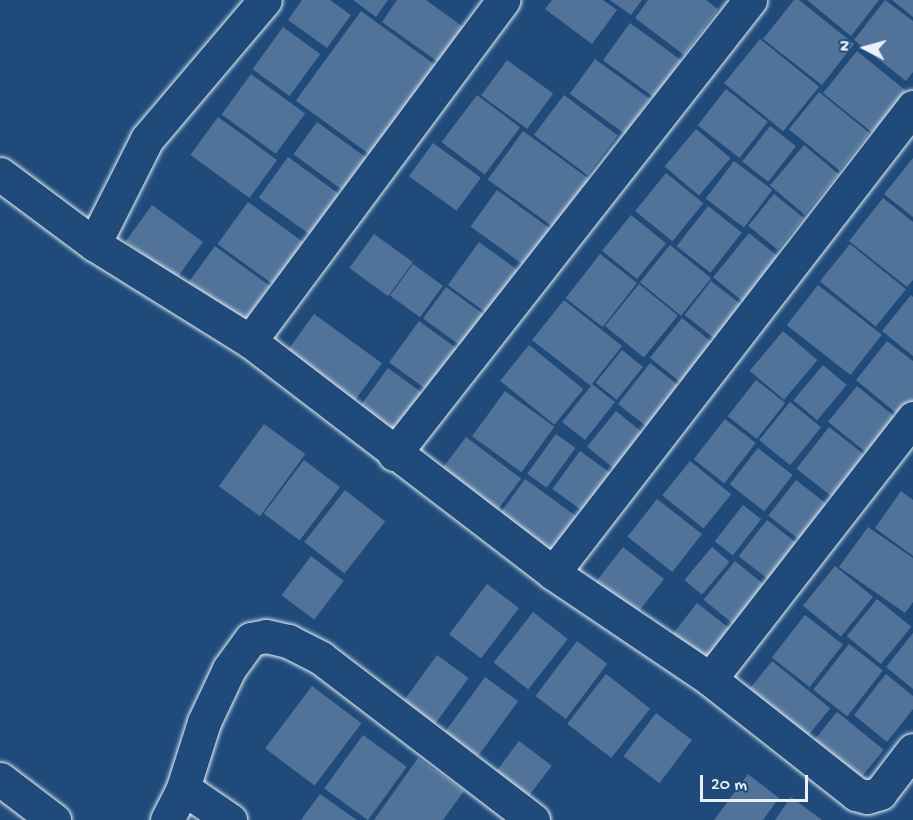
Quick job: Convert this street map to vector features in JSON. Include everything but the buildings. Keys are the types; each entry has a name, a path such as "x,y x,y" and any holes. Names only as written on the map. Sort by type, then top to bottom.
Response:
{"street":[{"path":"94,244 147,138 265,0"},
{"path":"250,340 503,0"},
{"path":"394,454 750,0"},
{"path":"553,573 913,107"},
{"path":"0,174 94,244 250,340 394,454 553,573 710,679 856,794 873,796 880,793 913,750"},
{"path":"710,679 913,418"},
{"path":"167,820 183,788 204,722 229,669 250,639 266,636 296,644 321,658 533,820"},
{"path":"0,779 54,820"},
{"path":"183,788 230,820"}]}
